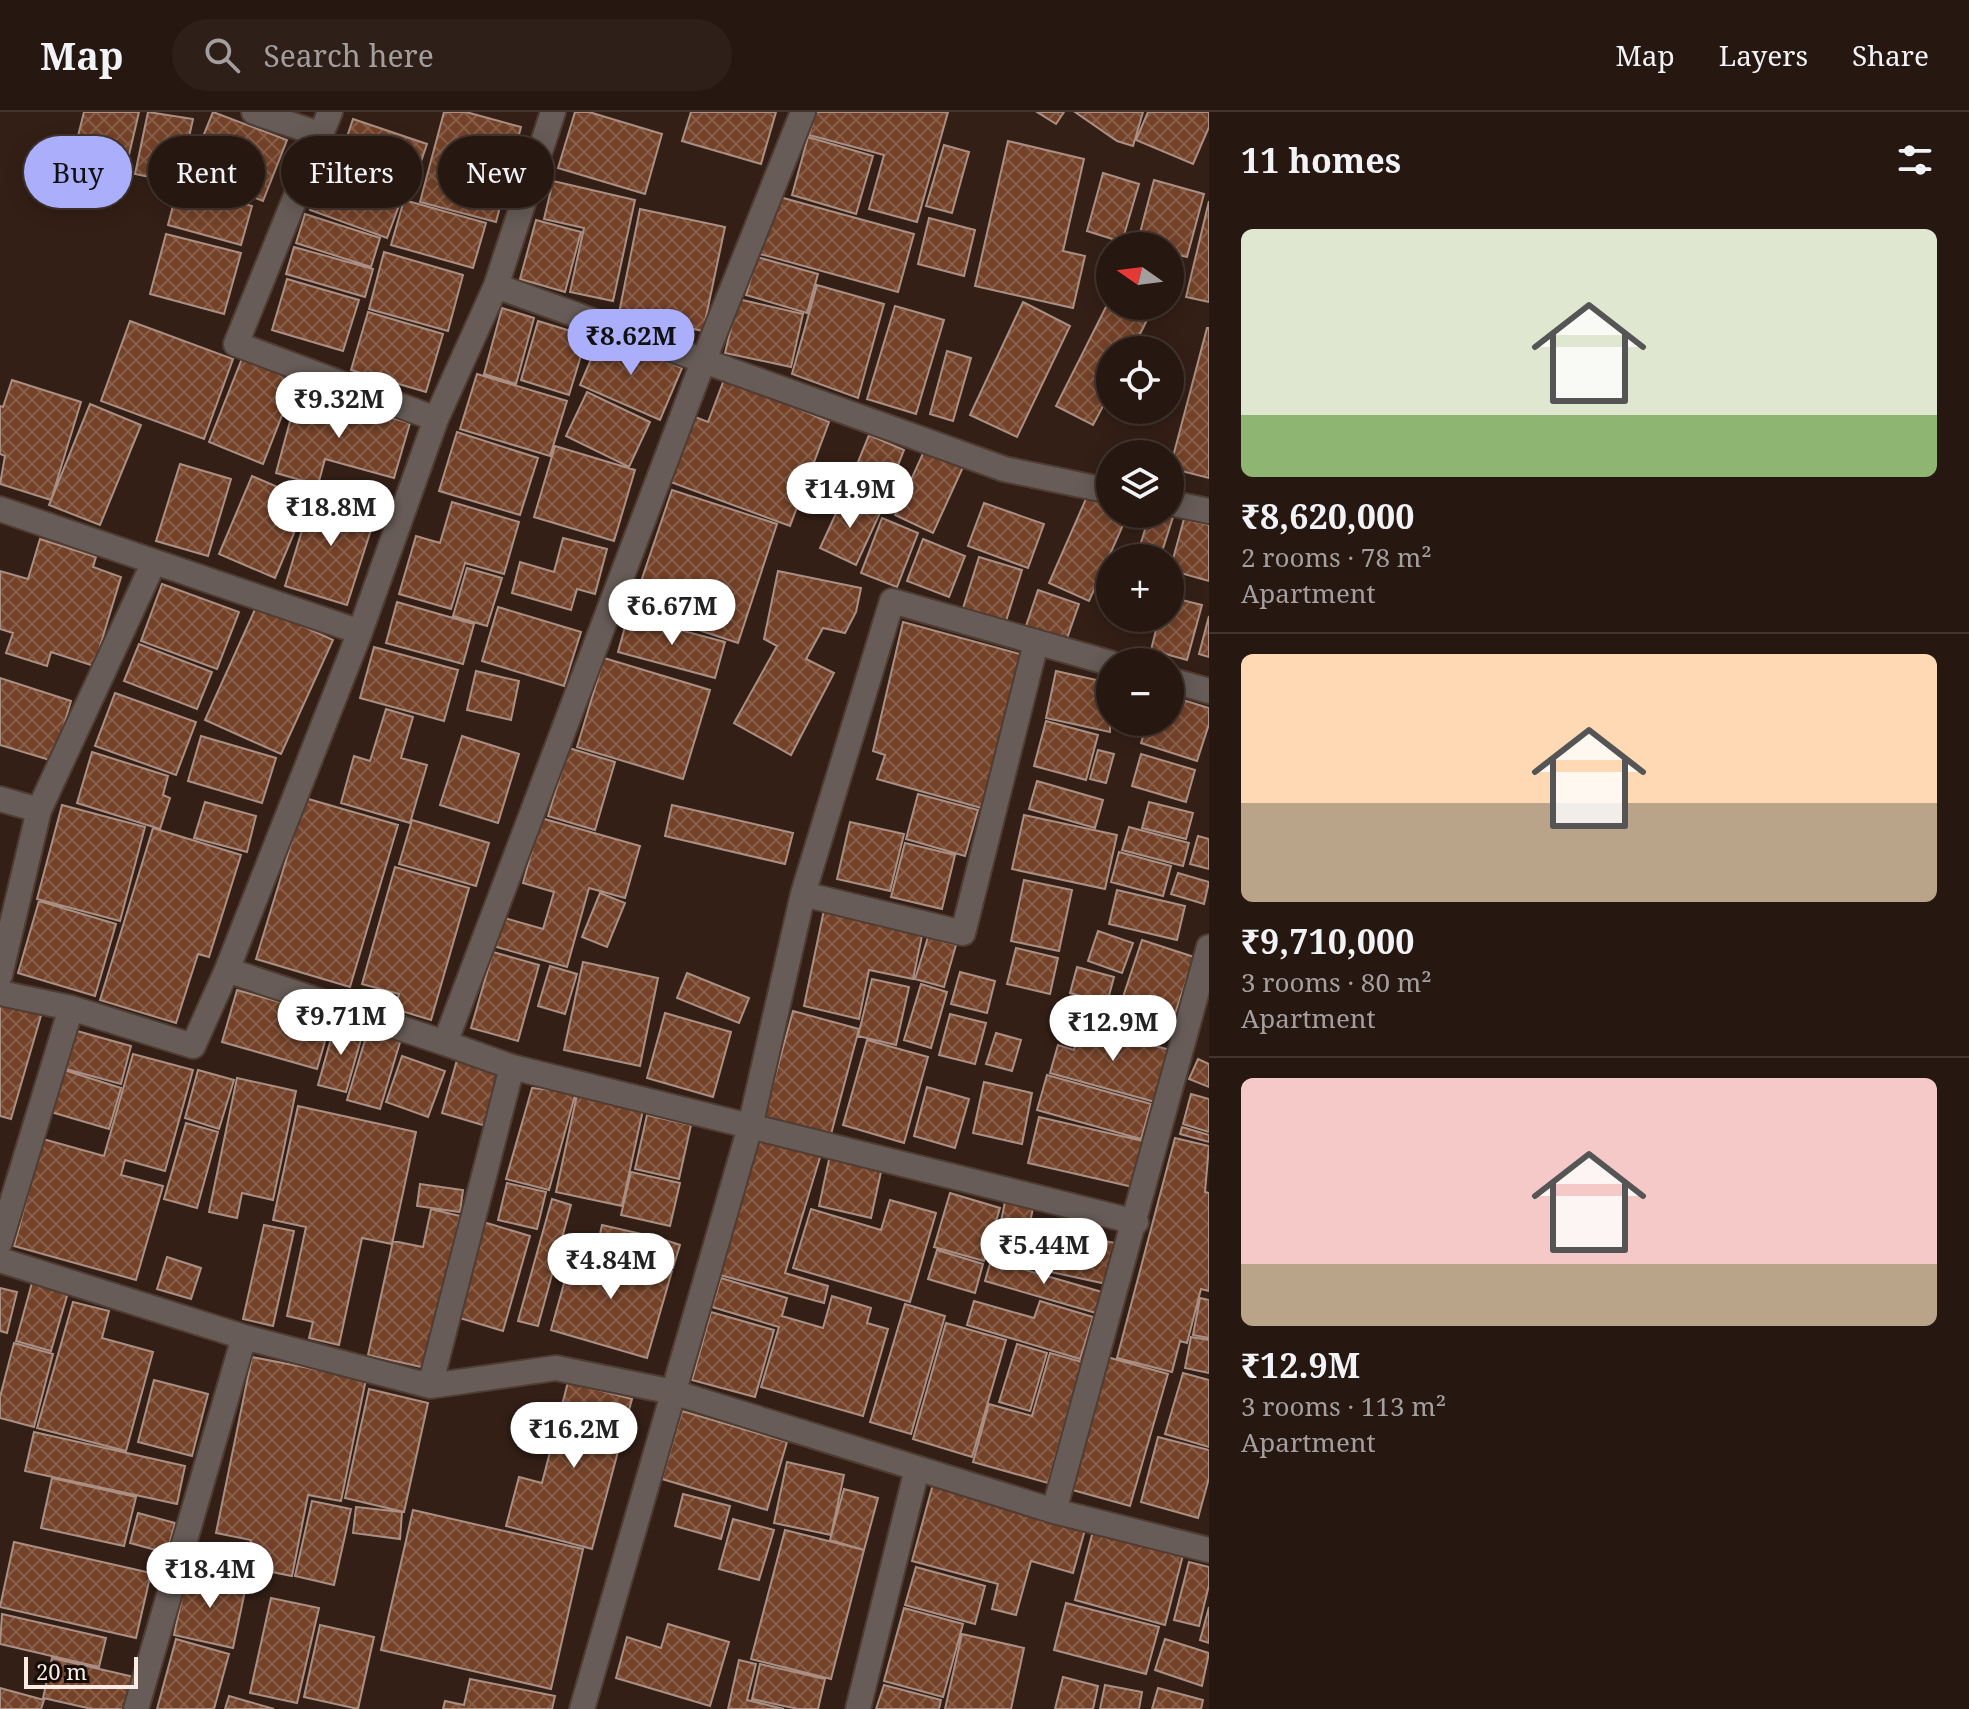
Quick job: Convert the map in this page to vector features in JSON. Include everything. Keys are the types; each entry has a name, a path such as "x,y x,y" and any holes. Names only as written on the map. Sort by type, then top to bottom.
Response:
{"street":[{"path":"254,112 326,124 236,344 436,419"},
{"path":"0,993 71,1008 193,1046 227,970 360,632 436,419 496,286 553,112"},
{"path":"445,1043 703,362 803,112"},
{"path":"496,286 1004,469 1096,488"},
{"path":"1184,506 1209,511"},
{"path":"0,509 360,632"},
{"path":"0,975 39,810 154,562"},
{"path":"582,1709 750,1127 803,894 892,601 1096,659"},
{"path":"803,894 963,933 1036,643"},
{"path":"1184,684 1209,691"},
{"path":"0,799 39,810"},
{"path":"1054,1511 1136,1222 1209,947"},
{"path":"227,970 512,1067 1136,1222"},
{"path":"0,1242 71,1008"},
{"path":"430,1386 512,1067"},
{"path":"0,1260 244,1337 430,1386 556,1368 673,1392 1054,1511 1209,1550"},
{"path":"136,1709 244,1337"},
{"path":"858,1709 917,1469"}],"building":[{"path":"84,112 139,112 132,142 132,136 78,136"},
{"path":"148,112 193,119 189,136 148,136 148,177 135,174"},
{"path":"213,112 281,138 281,155 265,196 265,136 203,136"},
{"path":"444,112 466,112 521,127 519,136 438,136 438,207 422,203 422,194"},
{"path":"575,112 589,112 662,134 645,194 558,168"},
{"path":"691,112 776,112 761,164 682,141"},
{"path":"816,112 948,112 917,222 869,209 884,155 809,135"},
{"path":"1037,112 1064,112 1056,124"},
{"path":"1075,112 1143,112 1133,146 1117,141"},
{"path":"1148,112 1209,112 1209,127 1193,164 1136,140"},
{"path":"353,119 403,136 347,136"},
{"path":"808,137 873,156 856,214 792,195"},
{"path":"1008,141 1084,159 1063,251 1085,256 1073,308 975,286"},
{"path":"422,142 427,144 422,159"},
{"path":"944,145 969,152 952,213 926,206"},
{"path":"1103,173 1139,184 1125,232 1096,234 1087,231"},
{"path":"1154,180 1204,194 1187,257 1184,256 1184,232 1140,232"},
{"path":"554,181 635,200 613,301 570,292 584,228 544,219 547,208 554,208"},
{"path":"776,196 914,234 898,292 760,254"},
{"path":"1209,201 1209,302 1186,297"},
{"path":"422,205 486,223 473,268 391,245 402,208 422,208"},
{"path":"172,208 251,208 241,245 168,225"},
{"path":"311,208 398,208 387,238"},
{"path":"443,208 500,208 496,222"},
{"path":"640,209 725,227 703,331 619,313"},
{"path":"305,214 380,238 371,267 296,243"},
{"path":"929,218 975,230 964,276 918,264"},
{"path":"536,220 581,232 565,292 520,279"},
{"path":"166,234 241,253 224,314 150,294"},
{"path":"294,247 373,269 365,297 286,274"},
{"path":"384,252 463,275 448,331 369,309"},
{"path":"757,257 818,274 807,313 746,295"},
{"path":"287,279 359,300 343,351 272,330"},
{"path":"817,285 884,304 858,398 792,374"},
{"path":"738,299 803,314 791,367 725,353"},
{"path":"1023,302 1070,326 1017,437 970,415"},
{"path":"895,306 944,320 916,414 867,399"},
{"path":"502,308 534,318 516,384 484,374"},
{"path":"368,312 443,334 426,392 351,370"},
{"path":"1099,320 1147,320 1139,336 1096,336 1096,419 1093,425 1056,406"},
{"path":"130,321 233,359 204,439 101,401"},
{"path":"538,321 587,336 569,395 521,380"},
{"path":"1209,328 1209,478 1184,472 1184,440 1177,440"},
{"path":"602,334 682,368 660,420 580,385"},
{"path":"947,351 971,358 953,421 930,414"},
{"path":"243,356 297,377 263,464 209,442"},
{"path":"477,374 567,401 550,456 460,429"},
{"path":"725,377 829,422 790,526 665,480 690,415 708,422"},
{"path":"12,380 81,402 51,500 0,484 5,456 0,454 0,406 3,407"},
{"path":"298,392 410,423 394,478 325,459 318,485 276,473"},
{"path":"587,392 650,422 629,467 566,436"},
{"path":"90,404 141,425 100,525 49,505"},
{"path":"457,432 538,458 520,515 439,491"},
{"path":"869,435 904,450 885,498 849,484"},
{"path":"555,446 635,470 614,541 534,517"},
{"path":"925,449 963,467 933,533 895,515"},
{"path":"180,464 231,479 208,556 156,541"},
{"path":"252,476 308,500 275,578 219,554"},
{"path":"672,490 777,524 738,643 632,608"},
{"path":"314,491 377,511 347,605 285,586"},
{"path":"1089,492 1096,495 1096,528 1122,528 1115,544 1096,544 1096,585 1089,601 1049,583"},
{"path":"844,496 880,513 856,565 820,548"},
{"path":"452,502 519,522 504,574 465,563 451,609 399,594 416,536 440,543"},
{"path":"984,503 1044,524 1028,568 968,546"},
{"path":"882,518 918,533 897,587 861,573"},
{"path":"1184,519 1209,525 1209,581 1184,574 1184,544 1177,544"},
{"path":"1146,528 1170,528 1164,544 1140,544"},
{"path":"563,538 607,549 595,594 577,589 571,610 512,593 520,562 554,572"},
{"path":"40,539 96,557 93,567 121,577 94,666 51,652 47,666 6,653 13,633 0,629 0,571 28,579"},
{"path":"923,539 965,556 949,597 907,581"},
{"path":"979,557 1022,570 1006,621 963,608"},
{"path":"467,568 502,578 487,626 453,616"},
{"path":"778,571 861,588 856,612 845,633 823,628 806,659 834,673 791,755 734,723 777,646 764,639"},
{"path":"162,584 239,612 217,669 141,641"},
{"path":"1038,590 1079,604 1065,644 1025,629"},
{"path":"1184,600 1202,605 1187,660 1184,659 1184,648 1152,648 1156,632 1184,632"},
{"path":"397,602 474,624 463,664 386,643"},
{"path":"257,605 333,640 281,754 205,720"},
{"path":"498,607 581,632 564,686 482,661"},
{"path":"628,616 725,642 715,678 618,652"},
{"path":"1209,616 1209,657 1199,654"},
{"path":"903,622 1027,656 985,809 877,779 885,755 873,751"},
{"path":"139,644 212,672 197,709 124,681"},
{"path":"374,647 458,670 444,721 360,698"},
{"path":"604,658 710,690 683,779 577,747"},
{"path":"476,671 519,681 511,720 467,710"},
{"path":"1056,671 1096,680 1096,729 1046,718"},
{"path":"0,678 71,701 53,761 0,745"},
{"path":"115,693 196,722 176,775 95,746"},
{"path":"1184,700 1209,708 1209,724 1197,761 1141,743 1143,736 1184,736"},
{"path":"386,709 413,717 401,758 427,765 410,823 341,803 354,756 370,761"},
{"path":"1046,721 1098,736 1086,780 1034,766"},
{"path":"201,736 276,758 262,803 188,781"},
{"path":"462,736 519,754 498,823 440,805"},
{"path":"569,748 615,762 595,830 548,816"},
{"path":"1098,750 1114,754 1106,783 1090,779"},
{"path":"92,752 168,776 163,795 170,798 160,829 77,803"},
{"path":"1141,754 1195,770 1186,802 1132,786"},
{"path":"1037,781 1103,800 1095,828 1029,809"},
{"path":"918,794 978,810 965,856 906,839"},
{"path":"305,798 398,825 350,987 256,959"},
{"path":"205,802 256,816 247,852 194,838"},
{"path":"1149,802 1193,813 1186,839 1142,828"},
{"path":"62,805 145,827 120,921 37,899"},
{"path":"672,805 793,833 785,864 665,836"},
{"path":"1024,815 1117,835 1105,889 1012,869"},
{"path":"541,818 640,846 625,898 589,888 567,967 493,946 501,917 543,929 554,892 523,883"},
{"path":"412,820 489,843 476,886 399,864"},
{"path":"850,822 904,834 890,891 837,879"},
{"path":"1129,827 1189,843 1183,866 1122,850"},
{"path":"153,828 241,855 209,957 198,954 176,1023 100,1000"},
{"path":"1198,836 1209,839 1209,869 1190,864"},
{"path":"905,843 955,855 942,909 891,897"},
{"path":"1119,852 1171,866 1163,896 1111,882"},
{"path":"395,867 469,888 431,1020 395,1009 399,994 362,984"},
{"path":"1178,873 1209,882 1204,904 1171,894"},
{"path":"1024,880 1072,890 1059,951 1011,941"},
{"path":"1117,890 1185,906 1177,940 1109,924"},
{"path":"600,893 625,903 607,947 582,937"},
{"path":"39,901 116,924 95,996 18,973"},
{"path":"825,905 924,926 913,979 869,970 859,1019 804,1006"},
{"path":"1098,931 1133,943 1122,973 1088,961"},
{"path":"928,937 956,945 944,987 915,979"},
{"path":"1142,940 1194,957 1173,1020 1121,1003"},
{"path":"1016,948 1058,958 1050,994 1007,984"},
{"path":"493,952 539,965 518,1041 471,1028"},
{"path":"583,962 658,978 640,1066 564,1050"},
{"path":"550,966 577,974 565,1014 538,1006"},
{"path":"1077,967 1114,977 1107,1003 1070,993"},
{"path":"960,972 995,981 987,1013 951,1004"},
{"path":"687,973 749,998 739,1023 677,998"},
{"path":"872,979 909,987 896,1045 858,1036"},
{"path":"921,984 947,992 931,1048 904,1040"},
{"path":"237,990 332,1017 317,1069 222,1042"},
{"path":"0,1000 42,1012 11,1119 0,1116"},
{"path":"793,1011 859,1029 830,1138 763,1121"},
{"path":"665,1013 731,1032 713,1097 647,1078"},
{"path":"950,1014 986,1023 975,1064 939,1055"},
{"path":"336,1021 364,1029 346,1092 318,1085"},
{"path":"1081,1025 1170,1050 1155,1102 1050,1073 1058,1045 1074,1050"},
{"path":"368,1030 401,1039 380,1109 347,1100"},
{"path":"77,1031 131,1046 121,1084 66,1069"},
{"path":"996,1033 1021,1040 1012,1071 986,1064"},
{"path":"867,1040 928,1057 904,1143 843,1125"},
{"path":"133,1054 193,1070 165,1171 125,1160 121,1175 163,1186 136,1280 14,1246 43,1139 104,1156"},
{"path":"402,1056 445,1071 428,1117 386,1102"},
{"path":"1198,1059 1209,1064 1209,1087 1189,1079"},
{"path":"457,1060 500,1072 486,1126 442,1113"},
{"path":"64,1070 121,1088 109,1129 51,1112"},
{"path":"198,1070 234,1080 219,1129 185,1118"},
{"path":"1047,1075 1151,1104 1141,1139 1037,1110"},
{"path":"237,1078 296,1091 273,1200 242,1193 237,1218 209,1212"},
{"path":"984,1082 1032,1093 1022,1144 973,1133"},
{"path":"927,1087 969,1099 955,1148 914,1136"},
{"path":"532,1088 576,1092 549,1190 506,1179"},
{"path":"1191,1094 1209,1099 1209,1132 1183,1124"},
{"path":"577,1095 643,1110 622,1206 556,1192"},
{"path":"298,1106 416,1132 392,1244 362,1238 339,1345 309,1338 313,1322 287,1316 306,1227 273,1220"},
{"path":"647,1115 691,1125 679,1179 635,1169"},
{"path":"1039,1117 1143,1141 1133,1187 1028,1163"},
{"path":"186,1123 218,1132 197,1208 164,1199"},
{"path":"1182,1127 1209,1135 1209,1142 1180,1134"},
{"path":"758,1137 821,1154 785,1273 828,1286 824,1303 720,1275"},
{"path":"1175,1138 1209,1146 1205,1192 1209,1193 1209,1291 1201,1289 1187,1343 1180,1341 1172,1372 1117,1358"},
{"path":"830,1155 882,1167 871,1218 819,1206"},
{"path":"631,1172 680,1183 670,1226 621,1215"},
{"path":"507,1183 546,1192 537,1229 498,1220"},
{"path":"420,1184 463,1190 460,1212 417,1206"},
{"path":"950,1193 1000,1208 984,1261 934,1247"},
{"path":"552,1199 571,1205 538,1326 518,1321"},
{"path":"890,1200 936,1213 910,1302 793,1268 811,1209 881,1230"},
{"path":"1005,1202 1033,1208 1021,1266 993,1260"},
{"path":"431,1209 460,1216 426,1368 368,1355 393,1241 423,1247"},
{"path":"477,1220 530,1236 503,1331 450,1315"},
{"path":"264,1225 294,1231 273,1326 243,1319"},
{"path":"602,1225 646,1235 641,1258 597,1248"},
{"path":"1036,1227 1120,1244 1111,1285 1028,1267"},
{"path":"650,1235 680,1245 673,1268 642,1259"},
{"path":"575,1244 672,1271 647,1358 551,1330"},
{"path":"937,1250 983,1264 975,1293 928,1279"},
{"path":"167,1257 201,1268 191,1299 157,1289"},
{"path":"991,1260 1102,1292 1096,1313 985,1281"},
{"path":"721,1278 787,1298 782,1316 823,1328 832,1296 871,1308 867,1323 888,1329 863,1416 761,1387 779,1327 712,1307"},
{"path":"33,1279 69,1289 51,1351 16,1341"},
{"path":"0,1288 17,1292 7,1333 0,1331"},
{"path":"1200,1298 1209,1300 1209,1338 1193,1335"},
{"path":"974,1301 1034,1318 1040,1301 1093,1317 1080,1359 967,1325"},
{"path":"73,1302 109,1311 102,1338 153,1352 126,1451 37,1428"},
{"path":"905,1304 945,1316 911,1434 870,1422"},
{"path":"711,1312 774,1330 755,1397 692,1380"},
{"path":"946,1323 1006,1340 972,1457 913,1439"},
{"path":"1191,1337 1209,1340 1209,1373 1185,1368"},
{"path":"14,1343 53,1354 34,1427 0,1418 0,1397"},
{"path":"1017,1344 1047,1353 1030,1411 999,1402"},
{"path":"1050,1353 1082,1362 1048,1483 973,1462 989,1404 1032,1416"},
{"path":"252,1357 366,1379 341,1501 308,1495 292,1576 246,1567 251,1540 216,1533"},
{"path":"1107,1357 1168,1374 1130,1506 1069,1489"},
{"path":"1183,1373 1209,1380 1209,1447 1165,1434"},
{"path":"154,1380 208,1394 192,1456 138,1442"},
{"path":"568,1382 632,1399 592,1549 506,1526 519,1477 542,1483"},
{"path":"369,1389 428,1403 404,1512 345,1498"},
{"path":"682,1411 787,1442 767,1510 662,1479"},
{"path":"34,1432 185,1466 177,1504 25,1471"},
{"path":"1158,1437 1209,1450 1209,1478 1198,1518 1141,1502"},
{"path":"787,1462 844,1475 831,1535 774,1523"},
{"path":"52,1478 136,1497 124,1546 41,1528"},
{"path":"933,1484 1086,1526 1073,1573 1031,1561 1016,1615 992,1609 998,1584 912,1561"},
{"path":"844,1489 878,1498 864,1550 830,1540"},
{"path":"683,1494 730,1506 721,1539 675,1526"},
{"path":"312,1501 351,1509 334,1585 295,1576"},
{"path":"356,1507 402,1512 400,1539 353,1533"},
{"path":"413,1510 583,1549 551,1689 381,1650"},
{"path":"138,1513 175,1523 167,1553 130,1543"},
{"path":"733,1519 774,1530 759,1580 719,1569"},
{"path":"785,1530 864,1550 831,1679 751,1659"},
{"path":"1093,1531 1183,1555 1165,1625 1075,1600"},
{"path":"14,1542 151,1573 136,1638 0,1607"},
{"path":"1189,1562 1209,1567 1209,1585 1199,1626 1174,1620"},
{"path":"916,1567 985,1586 975,1624 905,1605"},
{"path":"187,1573 246,1586 233,1648 174,1635"},
{"path":"271,1598 319,1608 297,1703 250,1693"},
{"path":"1066,1603 1159,1627 1146,1674 1054,1650"},
{"path":"1209,1607 1209,1643 1200,1640"},
{"path":"904,1608 963,1624 943,1697 884,1681"},
{"path":"2,1614 106,1638 99,1667 0,1644"},
{"path":"668,1624 729,1642 710,1706 616,1678 627,1637 661,1648"},
{"path":"320,1625 374,1637 358,1709 304,1697"},
{"path":"962,1634 1024,1648 1011,1709 945,1709"},
{"path":"176,1639 229,1654 214,1709 157,1709"},
{"path":"1165,1639 1209,1653 1202,1686 1155,1670"},
{"path":"52,1658 134,1677 126,1709 92,1709 43,1698"},
{"path":"739,1660 756,1664 747,1700 784,1709 728,1709"},
{"path":"760,1664 825,1679 818,1709 798,1709 752,1699"},
{"path":"1063,1677 1098,1686 1093,1709 1055,1709"},
{"path":"470,1679 555,1696 552,1709 443,1709 445,1701 464,1705"},
{"path":"884,1685 941,1700 939,1709 876,1709"},
{"path":"1105,1685 1142,1692 1139,1709 1100,1709"},
{"path":"0,1688 44,1700 41,1709 0,1709"},
{"path":"1158,1688 1203,1700 1201,1709 1152,1709"},
{"path":"229,1696 274,1709 225,1709"}]}
